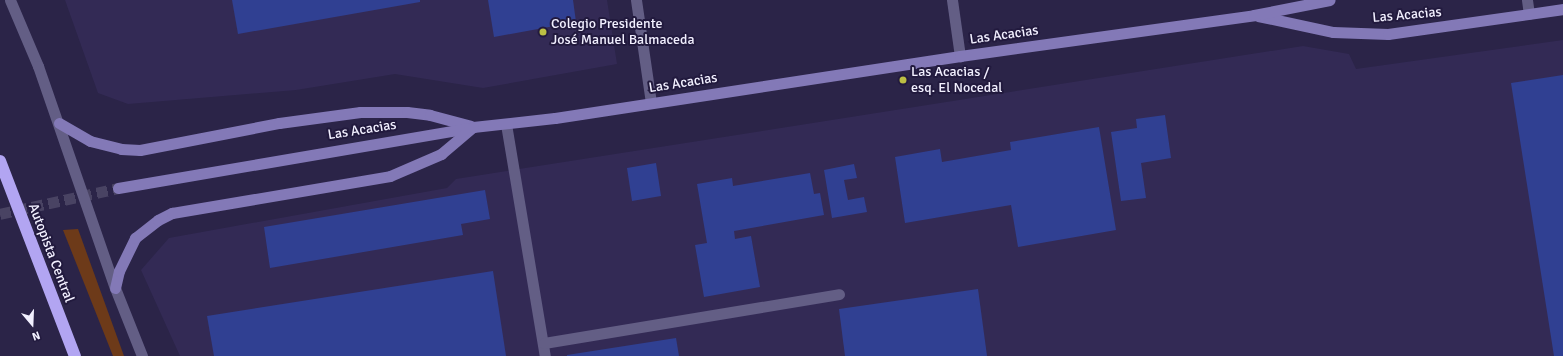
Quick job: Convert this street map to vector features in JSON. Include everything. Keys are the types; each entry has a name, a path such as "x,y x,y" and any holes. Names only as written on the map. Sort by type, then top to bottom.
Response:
{"highway":[{"name":"Autopista Central","path":"0,161 75,356"}],"main road":[{"name":"Las Acacias","path":"118,188 473,127 506,124 960,56 1254,15 1330,0"},
{"name":"Las Acacias","path":"1254,15 1333,32 1388,34 1563,9"},
{"path":"59,123 96,143 122,149 140,150 258,127 360,112 406,112 430,115 473,127"},
{"path":"115,288 126,254 135,238 158,220 172,213 390,176 441,154 473,127"}],"street":[{"path":"10,0 59,123 115,288 142,356"},
{"path":"636,0 651,103"},
{"path":"952,0 960,56"},
{"path":"1527,0 1529,14"},
{"path":"506,124 545,356"},
{"path":"544,343 839,294"}],"shaded area":[{"path":"65,0 607,0 617,64 483,88 395,74 296,90 128,104 98,93"},
{"path":"1563,40 1563,356 180,356 141,270 169,238 447,188 456,179 1303,46 1349,54 1356,69"},
{"path":"78,229 124,356 113,356 63,230"}],"building":[{"path":"232,0 420,0 420,2 238,34"},
{"path":"488,0 573,0 576,22 494,37"},
{"path":"1563,75 1563,356 1554,356 1511,83"},
{"path":"1165,115 1171,158 1141,163 1146,198 1121,201 1111,132 1137,128 1136,119"},
{"path":"1099,127 1116,230 1018,247 1011,205 905,223 895,157 940,149 942,162 1011,150 1010,142"},
{"path":"656,163 661,196 632,201 627,168"},
{"path":"854,164 857,178 844,180 848,200 864,197 867,212 832,218 824,170"},
{"path":"810,173 814,194 820,193 824,215 734,231 735,239 751,236 760,287 704,297 695,245 707,243 697,184 732,178 733,186"},
{"path":"485,190 490,219 461,224 463,235 270,268 264,227"},
{"path":"493,271 506,356 214,356 207,316"},
{"path":"978,289 987,356 845,356 839,309"},
{"path":"676,338 679,356 567,356 567,355"}],"tunnel":[{"path":"0,214 118,188"}],"place":[{"name":"Colegio Presidente José Manuel Balmaceda","path":"543,32"},
{"name":"Las Acacias / esq. El Nocedal","path":"903,80"}]}
